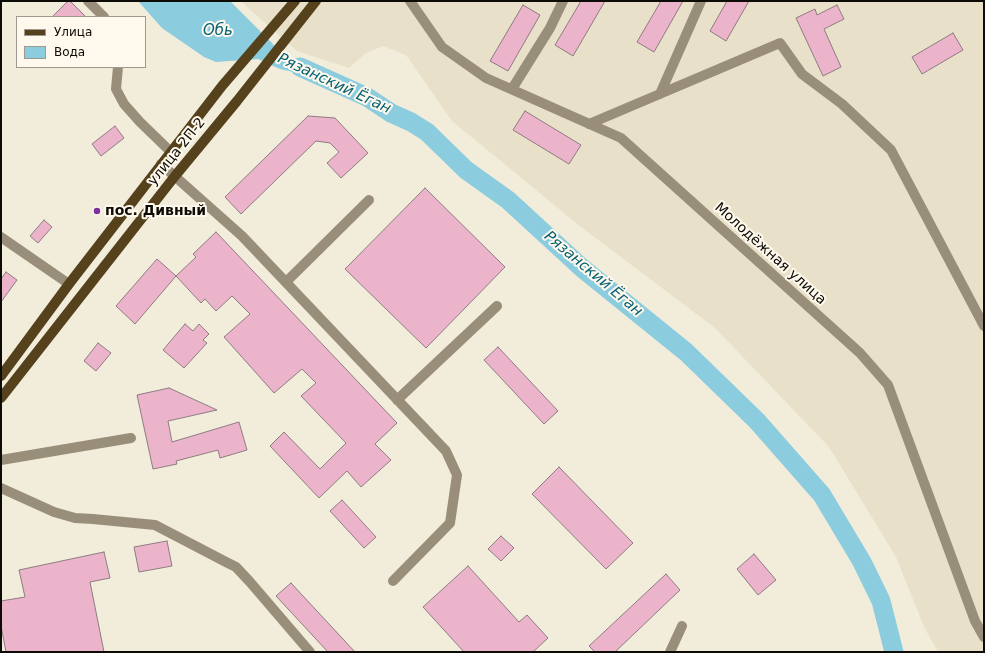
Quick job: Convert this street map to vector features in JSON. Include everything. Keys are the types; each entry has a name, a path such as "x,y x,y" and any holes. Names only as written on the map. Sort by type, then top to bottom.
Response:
{"main road":[{"name":"улица 2П-2","path":"1,376 69,284 222,86 295,1"},
{"name":"улица 2П-2","path":"1,398 174,176 237,101 316,1"}],"street":[{"path":"88,1 103,16"},
{"name":"Молодёжная улица","path":"410,1 442,47 486,78 621,138 860,353 888,385 975,621 984,637"},
{"path":"512,89 550,28 563,1"},
{"path":"660,94 701,1"},
{"path":"589,124 780,43 802,74 842,104 891,150 984,326"},
{"path":"118,68 116,89 124,104 171,152"},
{"path":"162,164 242,236 446,451 457,475 450,524 393,582"},
{"path":"286,282 369,200"},
{"path":"1,237 69,284"},
{"path":"397,400 497,306"},
{"path":"1,460 130,438"},
{"path":"1,488 54,512 75,518 155,525 236,567 310,652"},
{"path":"670,652 682,626"}],"shaded area":[{"path":"241,1 984,1 984,652 938,652 925,629 896,557 829,447 715,328 581,227 452,121 406,55 383,46 366,53 349,68 297,51"}],"water":[{"name":"Обь","path":"138,1 230,1 280,53 290,59 326,71 319,82 302,74 280,69 258,59 216,62 204,57 162,28"}],"building":[{"path":"68,1 70,1 85,16 53,16"},
{"path":"581,1 605,1 573,56 555,45"},
{"path":"661,1 683,1 654,52 637,42"},
{"path":"727,1 749,1 726,41 710,31"},
{"path":"523,5 540,15 508,71 490,61"},
{"path":"837,5 844,19 824,29 841,67 823,76 796,18 815,9 817,15"},
{"path":"953,33 963,50 922,74 912,57"},
{"path":"525,111 581,145 569,164 513,130"},
{"path":"308,116 335,118 368,153 341,178 327,163 339,152 330,143 316,141 241,214 225,197"},
{"path":"115,126 124,138 101,156 92,144"},
{"path":"425,188 505,267 426,348 345,269"},
{"path":"44,220 52,227 38,243 30,236"},
{"path":"216,232 397,423 375,444 391,460 361,487 347,471 319,498 270,446 284,432 320,469 346,443 301,396 316,383 302,369 274,393 224,337 250,314 232,296 216,311 205,299 201,303 176,276 196,257 193,254"},
{"path":"157,259 176,276 135,324 116,306"},
{"path":"6,272 17,280 1,302 1,279"},
{"path":"185,324 193,331 199,324 209,334 203,340 207,343 184,368 163,350"},
{"path":"98,343 111,353 96,371 84,361"},
{"path":"498,347 558,411 544,424 484,360"},
{"path":"169,388 217,410 168,421 172,442 239,422 247,450 220,458 218,450 176,461 177,464 153,469 137,395"},
{"path":"559,467 633,543 606,569 532,494"},
{"path":"342,500 376,537 364,548 330,511"},
{"path":"501,536 514,548 501,561 488,549"},
{"path":"167,541 172,566 139,572 134,547"},
{"path":"104,552 110,578 90,582 104,652 6,652 1,626 1,601 25,597 19,570"},
{"path":"754,554 776,580 758,595 737,569"},
{"path":"468,566 519,622 527,615 548,638 533,652 464,652 423,607"},
{"path":"666,574 680,590 615,652 595,652 589,646"},
{"path":"291,583 355,652 328,652 276,596"}],"waterway":[{"name":"Рязанский Ёган","path":"300,67 367,97 391,113 411,122 427,132 466,170 508,200 582,268 686,352 757,421 822,495 862,562 881,601 894,652"}],"place":[{"name":"пос. Дивный","path":"97,211"}]}
